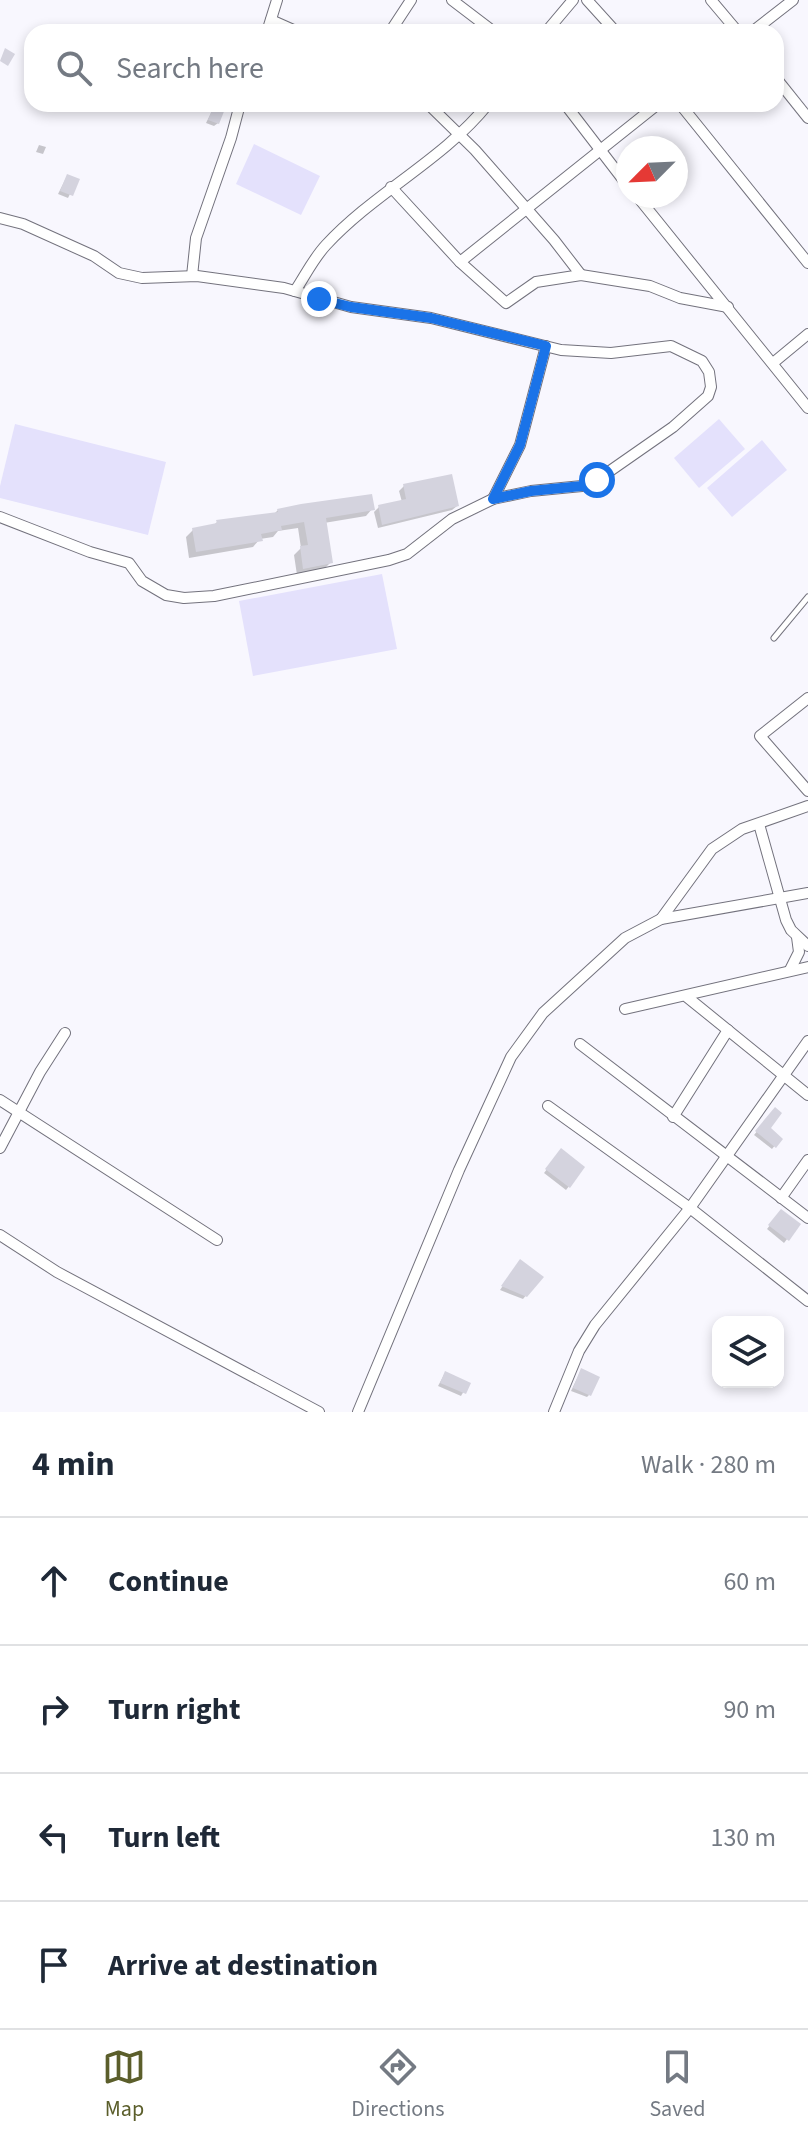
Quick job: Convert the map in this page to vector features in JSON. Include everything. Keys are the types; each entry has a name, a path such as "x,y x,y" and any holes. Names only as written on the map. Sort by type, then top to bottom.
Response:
{"street":[{"path":"270,24 277,0"},
{"path":"395,24 411,0"},
{"path":"452,0 484,24"},
{"path":"553,24 573,0"},
{"path":"587,0 609,24"},
{"path":"711,0 731,24"},
{"path":"762,24 793,0"},
{"path":"271,20 280,24"},
{"path":"784,88 808,118"},
{"path":"192,276 196,238 238,112"},
{"path":"437,112 526,207 581,275"},
{"path":"295,291 325,246 391,187 460,134 481,112"},
{"path":"571,112 616,170"},
{"path":"460,262 647,112"},
{"path":"686,112 808,263"},
{"path":"391,187 460,262 506,303 536,282 581,275 650,286 680,298 728,307"},
{"path":"647,208 808,408"},
{"path":"0,218 23,224 94,256 119,273 142,278 192,276 244,281 351,307 431,318 561,350 611,353 671,346 702,361 709,372 711,387 708,396 673,427 597,480 582,486 531,491 493,499 452,519 407,554 389,560 214,596 184,598 166,595 142,581 129,563 90,552 0,517"},
{"path":"773,363 808,334"},
{"path":"493,499 520,445 546,346"},
{"path":"808,698 760,736 808,791"},
{"path":"661,919 712,849 742,829 808,806"},
{"path":"759,824 786,920 797,937 808,946"},
{"path":"358,1412 459,1170 511,1057 524,1037 557,999 625,938 661,919 808,893"},
{"path":"790,970 799,952 797,937"},
{"path":"625,1009 808,967"},
{"path":"687,997 808,1095"},
{"path":"673,1117 728,1030"},
{"path":"0,1148 65,1033"},
{"path":"554,1412 579,1351 595,1325 690,1208 808,1041"},
{"path":"580,1044 808,1218"},
{"path":"0,1100 217,1240"},
{"path":"548,1106 690,1208 808,1301"},
{"path":"781,1198 808,1160"},
{"path":"0,1235 57,1272 319,1412"}],"lane":[{"path":"774,638 808,597"}],"shaded area":[{"path":"254,144 320,176 301,215 236,184"},
{"path":"719,419 745,449 699,488 674,458"},
{"path":"15,424 166,462 148,535 0,498"},
{"path":"762,440 787,470 732,517 707,488"},
{"path":"382,574 397,649 253,676 239,601"}],"building":[{"path":"5,48 15,54 8,66 0,61"},
{"path":"211,112 224,112 219,124 208,120"},
{"path":"67,174 80,179 73,196 60,191"},
{"path":"452,474 459,506 382,525 378,505 406,499 403,484"},
{"path":"372,494 375,510 326,518 333,563 303,569 300,546 308,545 304,522 261,534 263,541 196,552 192,528 217,523 216,520"},
{"path":"775,1107 782,1113 771,1128 783,1139 776,1148 755,1131"},
{"path":"561,1148 585,1167 570,1188 545,1169"},
{"path":"781,1209 801,1224 789,1241 768,1225"},
{"path":"520,1259 544,1277 527,1297 501,1286"},
{"path":"581,1368 600,1377 591,1396 573,1388"},
{"path":"445,1371 471,1383 466,1394 440,1383"}],"route":[{"path":"319,299 351,307 431,318 546,346 520,445 493,499 531,491 582,486 597,480"}]}
